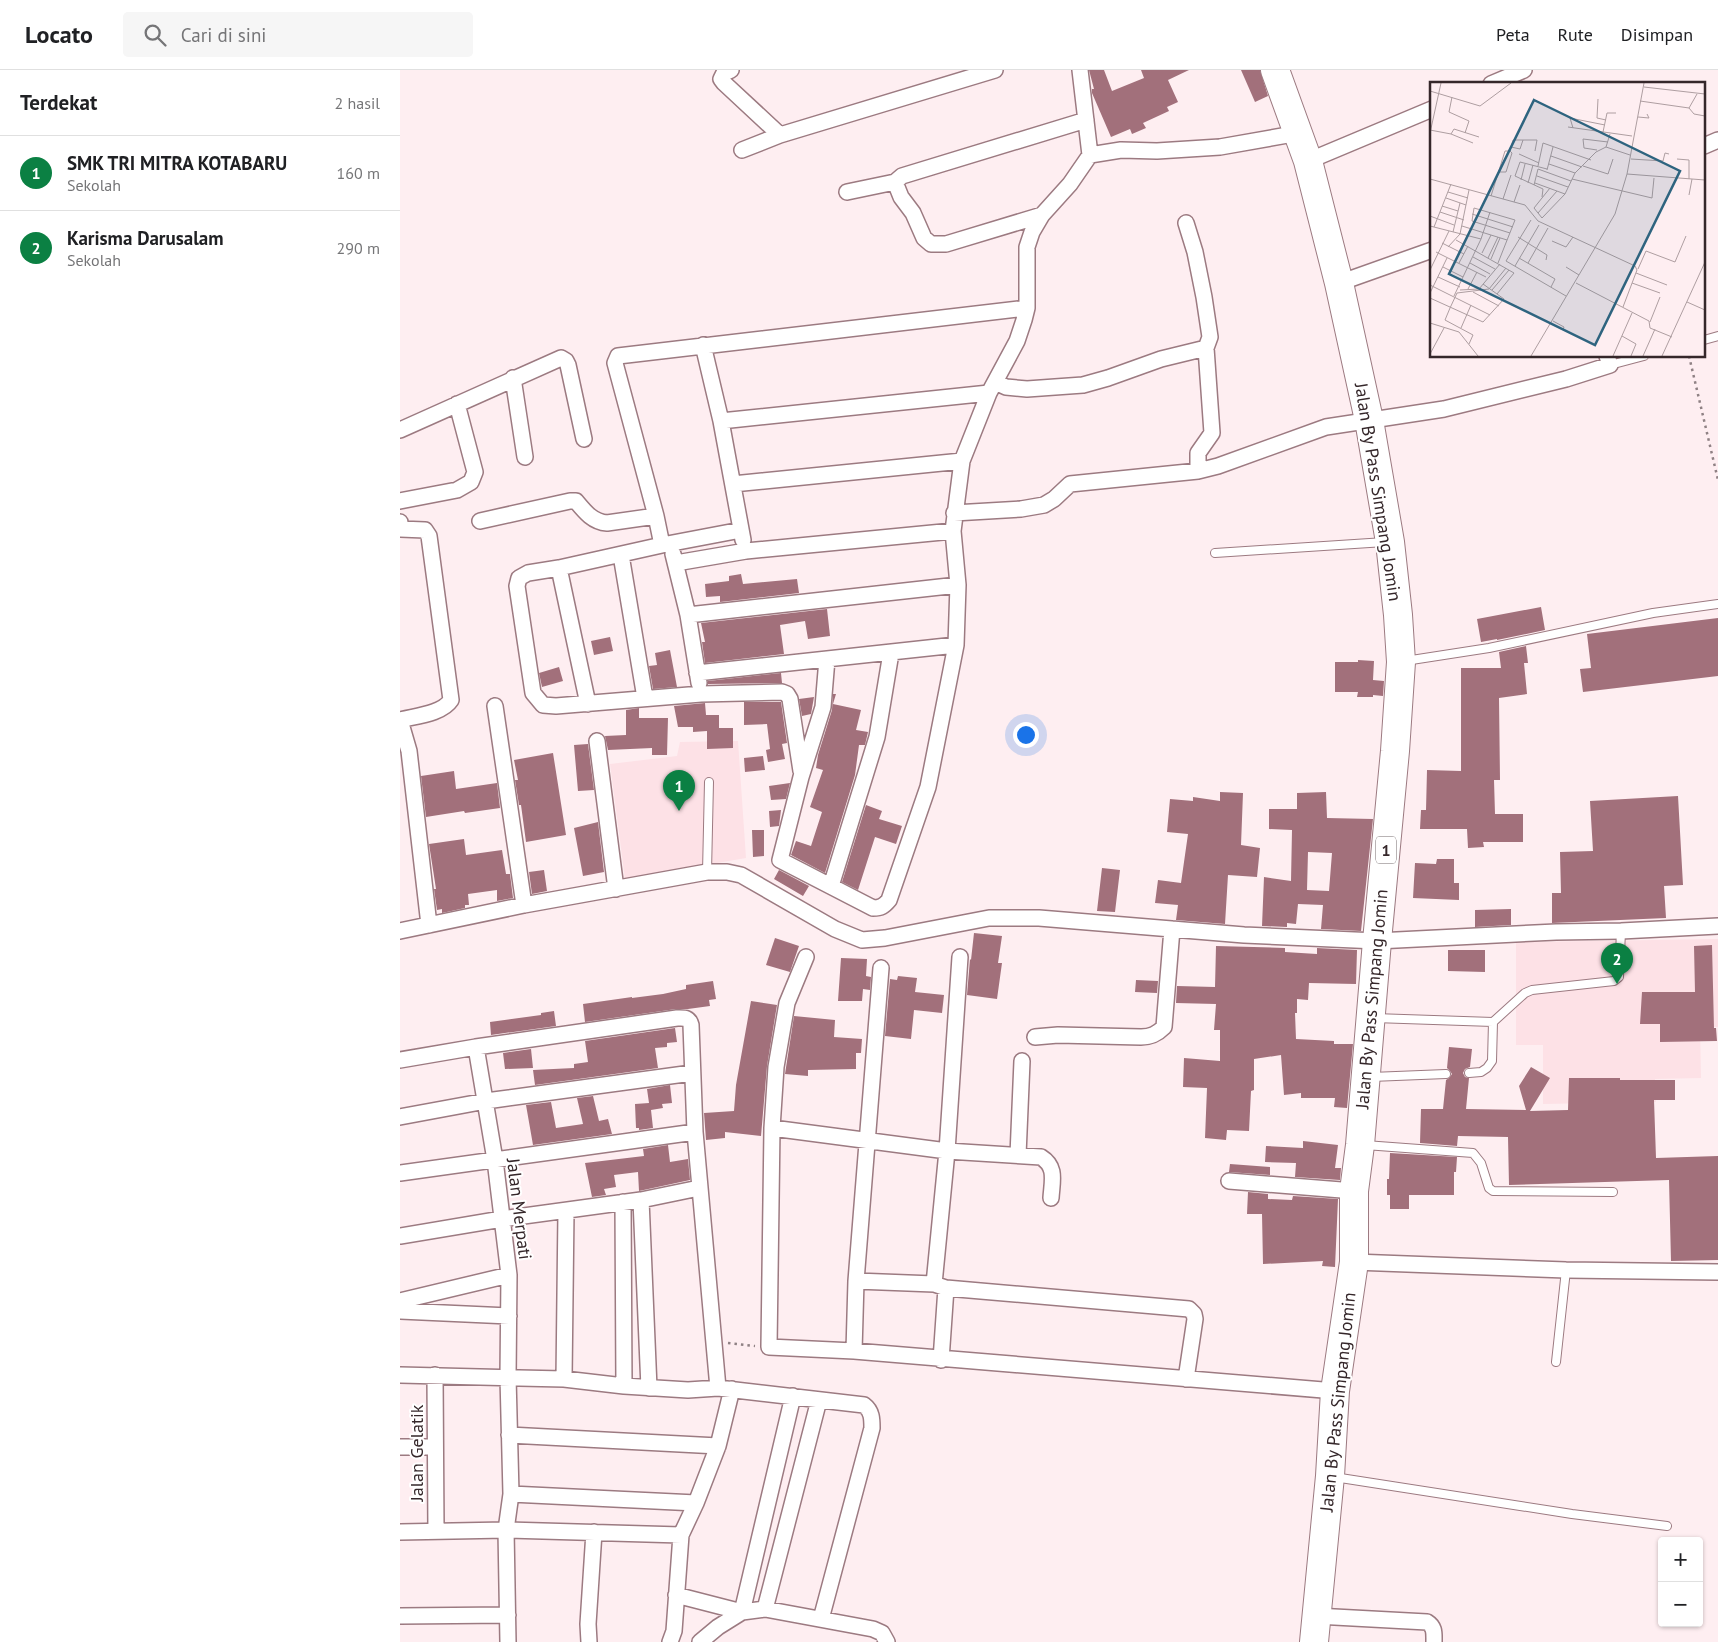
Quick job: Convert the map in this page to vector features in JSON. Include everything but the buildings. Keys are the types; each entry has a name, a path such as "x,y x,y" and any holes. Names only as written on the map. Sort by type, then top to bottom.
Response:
{"highway":[{"name":"Jalan By Pass Simpang Jomin","path":"1275,70 1308,161 1369,420 1390,542 1401,662 1396,751 1377,941 1360,1145 1354,1191 1354,1262 1336,1391 1315,1629"}],"street":[{"path":"731,70 723,76 724,83 780,135"},
{"path":"742,150 780,135 995,70"},
{"path":"828,659 824,707 801,777 780,860 873,908 882,907 889,900 928,786 956,646 958,585 954,513 962,461 992,387 1017,341 1027,308 1027,247 1032,232 1042,216 1070,184 1090,155 1080,70"},
{"path":"1496,82 1524,70"},
{"path":"1308,161 1430,110"},
{"path":"847,192 895,182 902,176 1086,120"},
{"path":"1090,155 1120,150 1157,151 1220,147 1299,133"},
{"path":"1706,145 1718,140"},
{"path":"895,182 924,238 931,244 946,244 1042,216"},
{"path":"1186,223 1195,252 1210,337 1206,348 1212,433 1198,452 1198,471"},
{"path":"1338,283 1430,251"},
{"path":"701,694 688,615 676,563 666,544 656,516 615,360 618,356 1027,308"},
{"path":"703,345 721,421 746,551"},
{"path":"721,421 992,387 1027,389 1083,385 1160,359 1206,348"},
{"path":"400,430 561,358 568,365 584,439"},
{"path":"954,513 1021,509 1044,505 1054,499 1070,484 1198,471 1218,466 1326,427 1444,409 1566,379 1608,361"},
{"path":"513,378 525,457"},
{"path":"400,500 457,490 472,482 475,472 457,404"},
{"path":"733,484 962,461"},
{"path":"480,521 570,501 576,501 599,523 607,524 656,516"},
{"path":"400,522 400,529 425,530 429,536 451,700 445,706 436,710 400,720 409,751 429,925"},
{"path":"741,530 666,544 528,574 520,578 517,582 533,693 543,705 549,706 701,694 782,692 787,694 790,699 801,777"},
{"path":"676,563 746,551 954,531"},
{"path":"621,555 645,698"},
{"path":"559,568 588,704"},
{"path":"688,615 958,585"},
{"path":"697,673 956,646"},
{"path":"831,886 877,737 891,653"},
{"path":"495,706 524,905"},
{"path":"597,741 616,889"},
{"path":"400,931 524,905 707,872 727,872 741,875 835,929 862,940 885,938 989,918 1039,918 1244,934 1377,941 1556,932 1621,932 1718,926"},
{"path":"1035,1037 1058,1035 1142,1038 1158,1033 1164,1027 1172,929"},
{"path":"806,957 787,1002 776,1067 772,1128 769,1348 854,1351 941,1360 1336,1391"},
{"path":"941,1360 940,1286 960,957"},
{"path":"854,1351 856,1281 881,968"},
{"path":"400,1060 476,1047 684,1018 689,1020 691,1025 699,1188 725,1388 718,1446 696,1503 681,1534 674,1631 670,1642"},
{"name":"Jalan Merpati","path":"476,1047 486,1102 509,1275 508,1377 511,1494 506,1530 508,1642"},
{"path":"1018,1155 1022,1060"},
{"path":"400,1117 486,1102 692,1073"},
{"path":"772,1128 947,1151 1041,1158 1052,1167 1051,1198"},
{"path":"400,1173 695,1132"},
{"path":"1229,1181 1354,1191"},
{"path":"400,1236 502,1219 641,1200 699,1188"},
{"path":"641,1200 649,1388"},
{"path":"623,1202 624,1386"},
{"path":"564,1378 566,1211"},
{"path":"1354,1262 1566,1270 1718,1272"},
{"path":"400,1300 509,1275"},
{"path":"856,1281 940,1286 1189,1309 1196,1319 1186,1379"},
{"path":"400,1311 509,1316"},
{"path":"400,1375 564,1378 649,1388 688,1390 725,1388 864,1405 871,1413 872,1428 821,1619"},
{"name":"Jalan Gelatik","path":"435,1375 436,1530"},
{"path":"700,1642 718,1627 742,1612 793,1396"},
{"path":"765,1610 818,1400"},
{"path":"509,1435 718,1446"},
{"path":"400,1447 434,1447"},
{"path":"511,1494 696,1503"},
{"path":"400,1532 506,1530 681,1534"},
{"path":"589,1642 588,1624 594,1532"},
{"path":"676,1595 742,1612 765,1610 821,1619 882,1632 887,1642"},
{"path":"400,1616 508,1615"},
{"path":"1315,1629 1427,1622 1432,1625 1434,1630 1434,1642"}],"lane":[{"path":"1608,361 1630,358"},
{"path":"1215,553 1390,542"},
{"path":"1401,662 1489,648 1653,613 1718,604"},
{"path":"707,872 709,782"},
{"path":"1370,1018 1493,1022 1524,993 1532,990 1614,981 1619,977 1621,932"},
{"path":"1469,1073 1481,1072 1492,1061 1493,1022"},
{"path":"1365,1077 1446,1074"},
{"path":"1360,1145 1473,1153 1481,1163 1489,1188 1493,1191 1613,1192"},
{"path":"1556,1362 1566,1270"},
{"path":"1330,1476 1572,1514 1667,1526"}],"path":[{"path":"1689,358 1718,480"},
{"path":"727,1343 756,1346"}],"shaded area":[{"path":"738,741 746,858 625,879 610,764 677,756 680,742"},
{"path":"1718,939 1718,1027 1700,1027 1701,1078 1655,1079 1656,1102 1543,1104 1543,1045 1516,1045 1516,942"}],"place":[{"name":"SMK TRI MITRA KOTABARU","path":"679,811"},
{"name":"Karisma Darusalam","path":"1617,984"}]}
